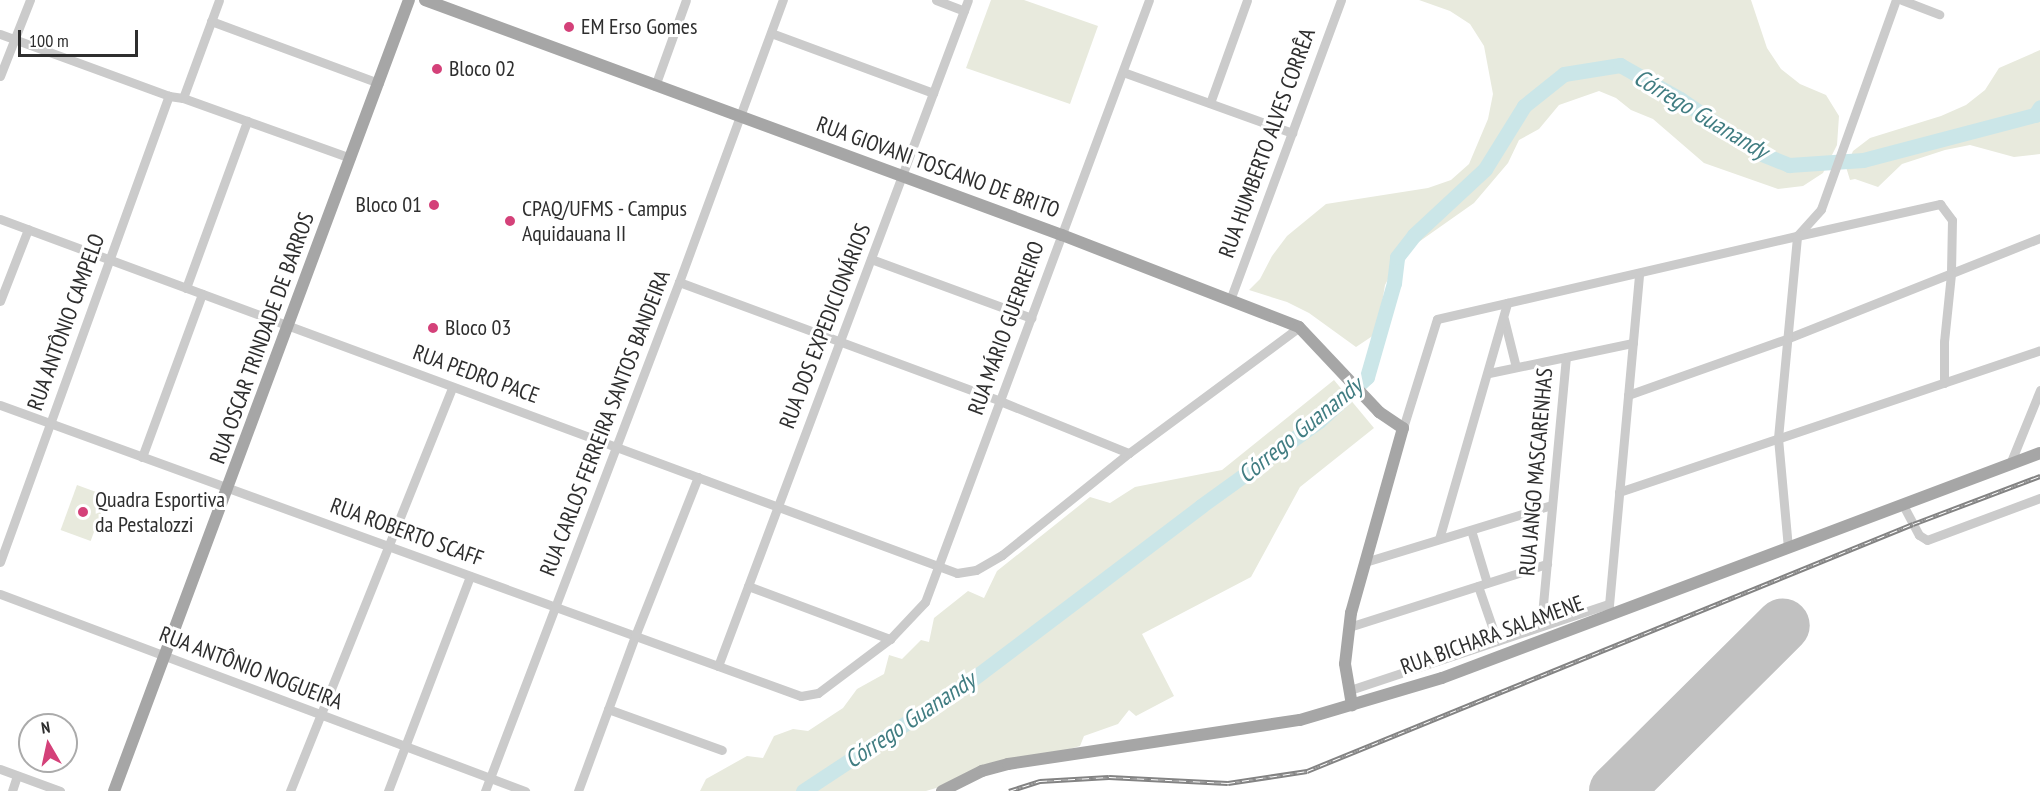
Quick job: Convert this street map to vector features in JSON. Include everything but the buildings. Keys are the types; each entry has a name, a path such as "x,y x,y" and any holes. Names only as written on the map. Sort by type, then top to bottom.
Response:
{"main road":[{"name":"RUA OSCAR TRINDADE DE BARROS","path":"114,791 410,0"},
{"name":"RUA GIOVANI TOSCANO DE BRITO","path":"425,0 1062,235 1299,327 1376,409 1403,428"},
{"path":"1352,705 1345,664 1349,627 1403,428"},
{"name":"RUA BICHARA SALAMENE","path":"942,791 982,771 1008,764 1300,720 1442,678 1609,610 1788,548 2040,453"}],"street":[{"path":"0,76 30,0"},
{"path":"183,98 219,0"},
{"path":"655,86 686,0"},
{"name":"RUA CARLOS FERREIRA SANTOS BANDEIRA","path":"484,791 617,448 783,0"},
{"path":"936,0 964,11"},
{"name":"RUA DOS EXPEDICIONÁRIOS","path":"718,666 968,0"},
{"name":"RUA MÁRIO GUERREIRO","path":"891,639 925,602 1149,0"},
{"path":"1210,103 1248,0"},
{"name":"RUA HUMBERTO ALVES CORRÊA","path":"1230,300 1341,0"},
{"path":"1788,548 1778,438 1797,236 1821,209 1896,0"},
{"path":"1902,0 1940,14"},
{"path":"211,21 379,83"},
{"path":"771,33 933,93"},
{"path":"0,34 169,96 183,98 351,158"},
{"path":"1123,72 1292,133"},
{"name":"RUA ANTÔNIO CAMPELO","path":"0,562 169,96"},
{"path":"186,288 247,121"},
{"path":"1403,428 1437,320 1940,204 1952,220 1951,274 1944,342 1944,383"},
{"name":"RUA PEDRO PACE","path":"0,219 957,573 976,570 994,560 1129,453 1299,327"},
{"path":"0,301 28,229"},
{"path":"1628,395 1786,339 2040,238"},
{"path":"871,259 1031,318"},
{"path":"1350,690 1541,626 1609,610 1639,273"},
{"path":"679,282 1000,400 1129,453"},
{"path":"142,457 202,294"},
{"path":"1439,539 1508,303"},
{"path":"1504,316 1516,367"},
{"path":"1489,373 1633,343"},
{"path":"1619,492 2040,350"},
{"name":"RUA JANGO MASCARENHAS","path":"1541,626 1566,357"},
{"path":"290,791 322,716 386,545 452,387"},
{"path":"2010,464 2040,390"},
{"name":"RUA ROBERTO SCAFF","path":"0,405 801,696 818,693 891,639"},
{"path":"578,791 635,636 698,477"},
{"path":"1903,505 1918,536 1927,540 2040,498"},
{"path":"1365,562 1551,505"},
{"path":"1471,530 1497,641"},
{"path":"1349,627 1547,564"},
{"path":"388,791 470,576"},
{"path":"748,586 891,639"},
{"name":"RUA ANTÔNIO NOGUEIRA","path":"0,594 525,791"},
{"path":"608,709 722,750"},
{"path":"0,770 60,791"},
{"path":"12,791 17,776"}],"shaded area":[{"path":"991,0 1024,0 1098,26 1070,104 966,68"},
{"path":"1419,0 1751,0 1767,48 1781,69 1800,84 1826,95 1839,116 1837,145 1823,173 1803,186 1778,189 1704,163 1653,119 1631,110 1616,98 1599,91 1559,105 1539,129 1519,140 1508,163 1474,203 1413,246 1396,264 1385,285 1377,333 1356,347 1309,313 1287,302 1249,290 1260,279 1272,256 1287,236 1326,204 1428,188 1451,180 1469,164 1488,119 1493,94 1484,46 1470,24 1450,11"},
{"path":"2040,50 2040,154 2014,157 1970,145 1945,150 1902,164 1878,187 1855,179 1850,180 1846,167 1853,151 1870,138 1941,116 1966,105 1985,90 1999,68"},
{"path":"1334,380 1374,428 1300,487 1251,577 1142,634 1174,696 1136,716 1129,710 1118,724 1084,736 1080,746 926,791 700,791 706,779 747,756 763,758 774,736 793,729 808,731 843,708 857,689 884,674 889,655 902,659 921,640 929,642 934,618 968,591 984,598 997,571 1090,497 1110,503 1135,487 1222,470"},
{"name":"Quadra Esportiva da Pestalozzi","path":"77,485 107,496 91,541 61,530"}],"waterway":[{"name":"Córrego Guanandy","path":"803,791 970,681 1201,506 1319,421 1367,377 1394,283 1397,257 1414,235 1485,169 1524,106 1564,74 1620,65 1680,99 1757,152 1789,165 1863,160 2035,115 2040,107"}],"runway":[{"path":"1616,791 1783,625"}],"railway":[{"path":"1009,791 1040,781 1109,777 1228,783 1307,771 1913,524 2040,476"}],"place":[{"name":"EM Erso Gomes","path":"569,27"},
{"name":"Bloco 02","path":"437,69"},
{"name":"Bloco 01","path":"434,205"},
{"name":"CPAQ/UFMS - Campus Aquidauana II","path":"510,221"},
{"name":"Bloco 03","path":"433,328"},
{"name":"Quadra Esportiva da Pestalozzi","path":"83,512"}]}
